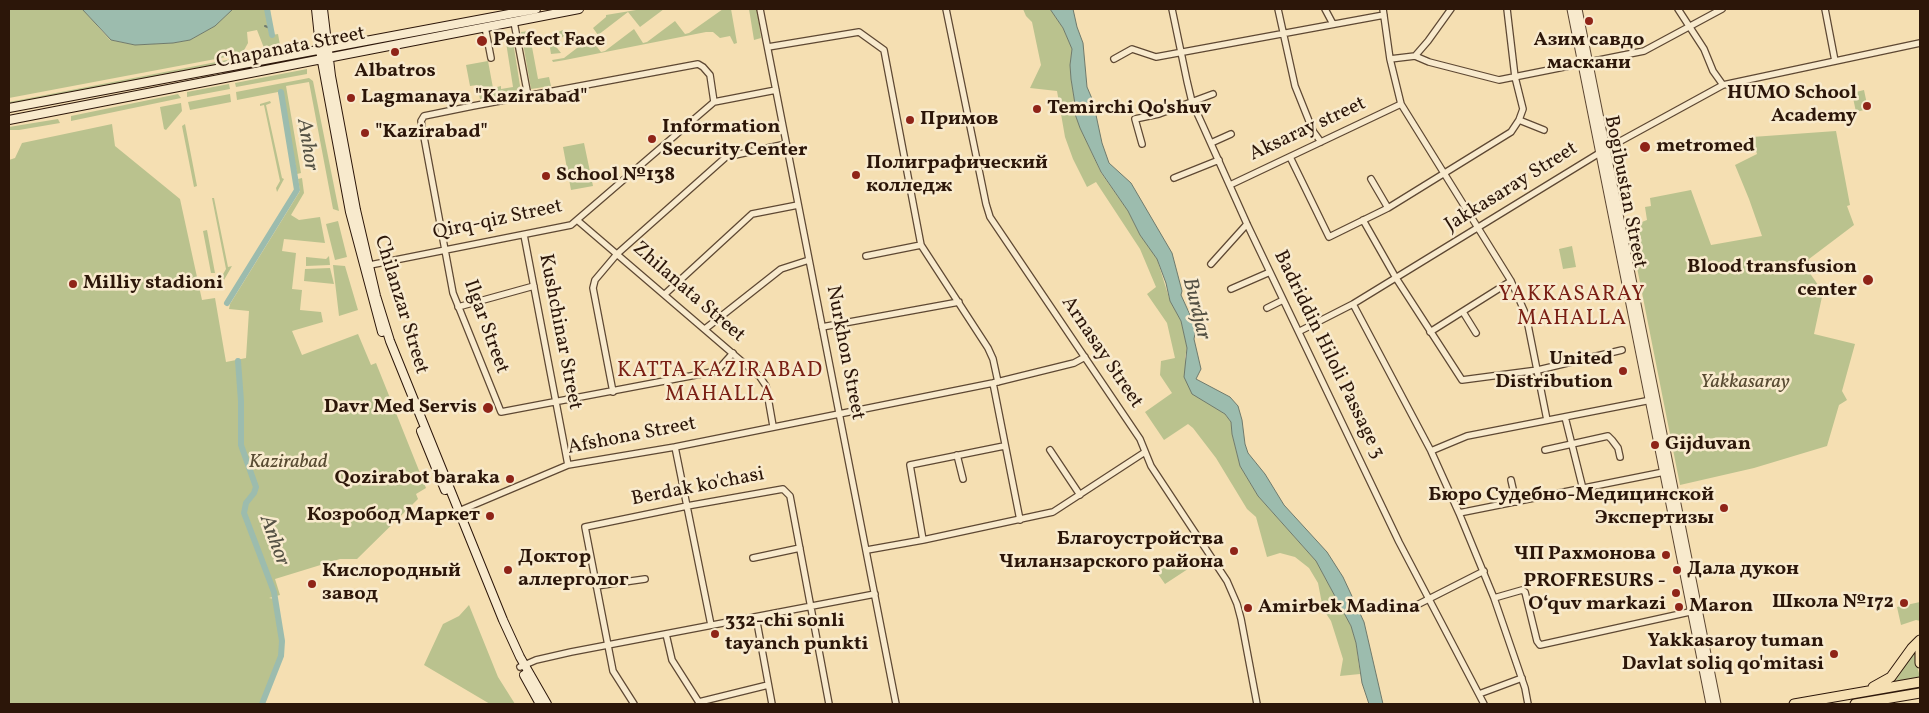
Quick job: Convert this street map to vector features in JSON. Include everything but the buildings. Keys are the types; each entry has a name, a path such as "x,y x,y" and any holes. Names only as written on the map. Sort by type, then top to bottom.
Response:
{"highway":[{"path":"1854,694 1888,680 1920,640"},
{"path":"1920,652 1920,663"},
{"path":"1794,704 1920,682"},
{"path":"1855,704 1920,693"}],"main road":[{"name":"Chilanzar Street","path":"316,9 324,49"},
{"name":"Chilanzar Street","path":"323,9 325,58 366,266 390,341 456,512 540,704"},
{"name":"Chapanata Street","path":"513,17 536,9"},
{"name":"Chapanata Street","path":"9,120 325,58 513,17 579,9"},
{"name":"Chapanata Street","path":"9,108 238,64 484,23"},
{"path":"238,64 242,69 240,75"},
{"name":"Chilanzar Street","path":"522,666 547,704"}],"street":[{"name":"Nurkhon Street","path":"760,9 896,704"},
{"name":"Arnasay Street","path":"946,9 989,214 1140,438 1144,452 1156,473 1233,592 1243,626 1257,704"},
{"name":"Badriddin Hiloli Passage 3","path":"1172,9 1192,102 1247,224 1395,534 1484,704"},
{"path":"1278,9 1295,86 1313,131 1320,142"},
{"path":"1325,9 1333,24"},
{"path":"1415,56 1451,9"},
{"path":"1290,158 1329,237 1388,208 1511,132 1519,120 1523,109 1515,77 1506,9"},
{"name":"Bogibustan Street","path":"1571,9 1586,64"},
{"name":"Bogibustan Street","path":"1578,9 1586,64 1603,152 1695,611 1710,704"},
{"path":"1678,9 1704,49 1713,71 1723,84"},
{"path":"1390,59 1415,56 1430,62 1499,80 1644,51 1722,9"},
{"path":"1825,9 1835,61"},
{"path":"1114,59 1132,50 1156,57 1333,24 1383,12 1390,59 1401,104 1511,281 1526,315 1547,420"},
{"path":"513,17 528,96 698,64 704,67 710,75 714,102"},
{"path":"484,23 491,58"},
{"path":"768,47 860,32 884,50 922,245 991,353 1004,446 1020,520"},
{"name":"Jakkasaray Street","path":"1300,332 1353,304 1603,152 1723,84 1920,44"},
{"name":"Qirq-qiz Street","path":"366,266 568,226 714,102 776,90"},
{"path":"1142,144 1135,119 1159,114 1213,94"},
{"name":"Ilgar Street","path":"528,96 421,118 453,293 501,412 557,403 717,371 733,353"},
{"name":"Aksaray street","path":"1230,185 1401,104"},
{"path":"1519,120 1544,130"},
{"path":"1211,143 1231,134"},
{"path":"613,392 593,285 595,280 617,254 726,157 786,144"},
{"path":"1174,178 1219,160"},
{"path":"1371,180 1388,208"},
{"path":"665,294 752,214 798,205"},
{"name":"Zhilаnata Street","path":"577,220 760,377 764,383 773,426"},
{"path":"1364,220 1396,278 1462,380 1538,370 1622,350"},
{"path":"1211,264 1247,224"},
{"name":"Kushchinar Street","path":"524,235 568,465"},
{"path":"866,256 922,245"},
{"path":"705,329 778,271 790,265 809,260"},
{"path":"1231,289 1270,272"},
{"path":"1430,332 1511,281"},
{"path":"458,307 534,286"},
{"path":"1267,308 1283,300"},
{"path":"822,328 959,302"},
{"path":"1353,304 1431,451 1459,513 1494,598 1522,678 1528,704"},
{"path":"1463,312 1476,332"},
{"name":"Afshona Street","path":"456,512 568,465 675,447 995,382 1074,363 1085,357"},
{"path":"1431,451 1467,436 1653,400"},
{"name":"Bogibustan Street","path":"1653,400 1664,472 1717,704"},
{"path":"1565,417 1582,489"},
{"path":"1545,450 1608,436 1618,448 1620,457"},
{"path":"923,540 910,465 1004,446"},
{"path":"675,447 711,625"},
{"path":"1050,450 1080,495"},
{"path":"866,550 923,540 1053,512 1144,452"},
{"path":"957,455 963,479"},
{"path":"1459,513 1664,472"},
{"path":"1511,480 1516,502"},
{"name":"Berdak ko'chasi","path":"634,704 613,671 584,527 783,489 790,496 829,704"},
{"path":"753,558 800,548"},
{"path":"1407,610 1429,597 1484,571"},
{"path":"596,586 645,578"},
{"path":"1494,598 1522,590 1525,592 1537,641 1540,645 1695,611"},
{"path":"522,666 536,660 875,594"},
{"path":"756,617 772,704"},
{"path":"666,634 672,660 700,703 768,685"},
{"path":"1479,694 1522,678"}],"green space":[{"path":"9,9 82,9 110,40 135,45 190,40 215,26 233,9 270,9 272,35 278,34 280,45 264,48 257,30 247,32 248,43 242,54 9,98"},
{"path":"642,9 664,9 640,27 628,12 598,35 593,28 606,15"},
{"path":"723,9 731,9 737,43 734,44 730,36 720,38 713,32 706,32 565,60 553,62 552,60 564,58 590,38 601,52 605,51 634,29 643,43 675,21 685,34 689,33"},
{"path":"749,9 757,9 761,38 754,40"},
{"path":"1023,9 1050,9 1063,28 1072,49 1070,65 1075,114 1101,173 1128,211 1140,235 1157,259 1170,301 1181,321 1187,348 1185,357 1192,393 1225,414 1231,422 1240,466 1258,496 1316,561 1351,626 1356,643 1360,674 1340,676 1343,659 1331,621 1323,609 1318,583 1309,568 1295,557 1280,553 1267,557 1256,517 1247,509 1216,458 1193,428 1188,424 1164,440 1145,412 1172,393 1160,375 1161,361 1175,358 1167,323 1147,294 1156,287 1140,249 1096,182 1087,187 1073,159 1065,137 1057,91 1030,88 1041,65 1032,22 1026,16"},
{"path":"563,30 564,36 554,44 561,53 551,54 548,36"},
{"path":"529,31 538,79 549,77 551,86 531,89 521,32"},
{"path":"512,35 521,92 480,99 477,85 470,86 466,65 488,61 493,88 501,86 501,89 513,87 505,36"},
{"path":"237,58 238,60 9,104 9,102"},
{"path":"307,69 307,74 236,87 235,83"},
{"path":"309,78 313,81 339,211 333,209 309,82 286,86 301,173 297,174 283,97 280,98 278,92 237,100 236,92"},
{"path":"229,84 230,89 187,97 187,92"},
{"path":"1864,90 1868,109 1856,112 1852,93"},
{"path":"178,94 181,98 71,121 71,116"},
{"path":"230,94 231,102 190,110 188,102"},
{"path":"270,101 271,103 266,105 282,178 284,179 277,192 276,188 280,181 264,105 260,106 260,104"},
{"path":"181,103 182,111 166,130 164,129 160,107"},
{"path":"58,119 60,123 9,130 9,127"},
{"name":"Kazirabad","path":"112,124 115,146 180,199 202,300 215,298 226,362 246,358 249,311 229,309 230,304 300,191 298,179 302,178 304,193 291,215 299,220 320,217 325,243 284,239 282,251 296,253 292,289 302,290 300,310 321,312 323,322 292,331 302,355 358,334 371,365 376,363 426,488 416,494 418,499 357,559 340,559 275,579 280,595 269,598 275,599 282,648 281,656 262,704 9,704 9,160 15,158 22,143"},
{"path":"185,124 197,186 194,187 182,126"},
{"name":"Yakkasaray","path":"1836,131 1850,205 1847,206 1854,225 1809,259 1809,272 1823,292 1814,334 1855,344 1842,391 1847,400 1839,405 1827,446 1754,468 1680,485 1629,227 1647,220 1645,207 1651,206 1650,198 1691,190 1711,245 1762,236 1735,165 1757,154 1752,137"},
{"path":"584,143 593,186 571,190 563,147"},
{"path":"212,198 214,198 228,267 232,266 224,280 222,276 226,269"},
{"path":"338,221 347,257 335,260 326,224"},
{"path":"207,230 215,273 211,273 203,231"},
{"path":"1572,246 1576,267 1563,269 1559,249"},
{"path":"329,256 330,265 306,266 306,257 326,259"},
{"path":"333,265 345,266 358,310 339,316"},
{"path":"330,268 334,284 304,281 305,269"},
{"path":"1185,551 1194,565 1165,584 1156,571"},
{"path":"1920,602 1920,621 1916,620 1901,625 1897,607"},
{"path":"469,605 498,677 515,704 490,704 424,665 443,624 459,616"},
{"path":"1920,644 1915,658 1920,677 1895,681"}],"shaded area":[{"path":"82,9 233,9 215,26 190,40 135,45 111,40"},
{"name":"Burdjar","path":"1050,9 1073,9 1083,43 1087,87 1093,101 1102,143 1109,163 1131,183 1172,253 1182,291 1181,295 1196,328 1194,339 1201,369 1196,379 1230,397 1238,406 1248,453 1265,474 1284,505 1327,552 1343,577 1364,622 1383,704 1369,704 1362,683 1356,643 1351,626 1316,561 1258,496 1240,466 1231,422 1225,414 1192,394 1184,377 1187,348 1181,321 1170,301 1166,283 1157,259 1140,235 1128,211 1101,172 1080,128 1075,114 1071,79 1072,49 1063,28"}],"waterway":[{"name":"Anhor","path":"267,9 272,35"},
{"name":"Anhor","path":"265,26 270,28"},
{"name":"Anhor","path":"227,303 297,190 281,92"},
{"name":"Anhor","path":"238,361 241,401 241,445 256,487 246,503 244,513 274,592 282,641 281,656 262,704"}],"place":[{"name":"Азим савдо маскани","path":"1589,21"},
{"name":"Perfect Face","path":"482,41"},
{"name":"Albatros","path":"395,52"},
{"name":"Lagmanaya \"Kazirabad\"","path":"351,98"},
{"name":"HUMO School Academy","path":"1867,106"},
{"name":"Temirchi Qo'shuv","path":"1037,109"},
{"name":"Примов","path":"910,120"},
{"name":"\"Kazirabad\"","path":"365,133"},
{"name":"Information Security Center","path":"652,139"},
{"name":"metromed","path":"1645,147"},
{"name":"Полиграфический колледж","path":"856,175"},
{"name":"School №138","path":"546,176"},
{"name":"Blood transfusion center","path":"1868,280"},
{"name":"Milliy stadioni","path":"73,284"},
{"name":"United Distribution","path":"1623,371"},
{"name":"Davr Med Servis","path":"488,408"},
{"name":"Gijduvan","path":"1655,445"},
{"name":"Qozirabot baraka","path":"510,479"},
{"name":"Бюро Судебно-Медицинской Экспертизы","path":"1724,508"},
{"name":"Козробод Маркет","path":"490,516"},
{"name":"Благоустройства Чиланзарского района","path":"1234,551"},
{"name":"ЧП Рахмонова","path":"1666,555"},
{"name":"Доктор аллерголог","path":"508,570"},
{"name":"Дала дукон","path":"1677,570"},
{"name":"Кислородный завод","path":"312,584"},
{"name":"PROFRESURS - Oʻquv markazi","path":"1676,593"},
{"name":"Школа №172","path":"1904,603"},
{"name":"Maron","path":"1679,607"},
{"name":"Amirbek Madina","path":"1248,608"},
{"name":"332-chi sonli tayanch punkti","path":"715,634"},
{"name":"Yakkasaroy tuman Davlat soliq qo'mitasi","path":"1834,654"}],"district":[{"name":"YAKKASARAY MAHALLA","path":"1572,308"},
{"name":"KATTA KAZIRABAD MAHALLA","path":"720,384"}]}
